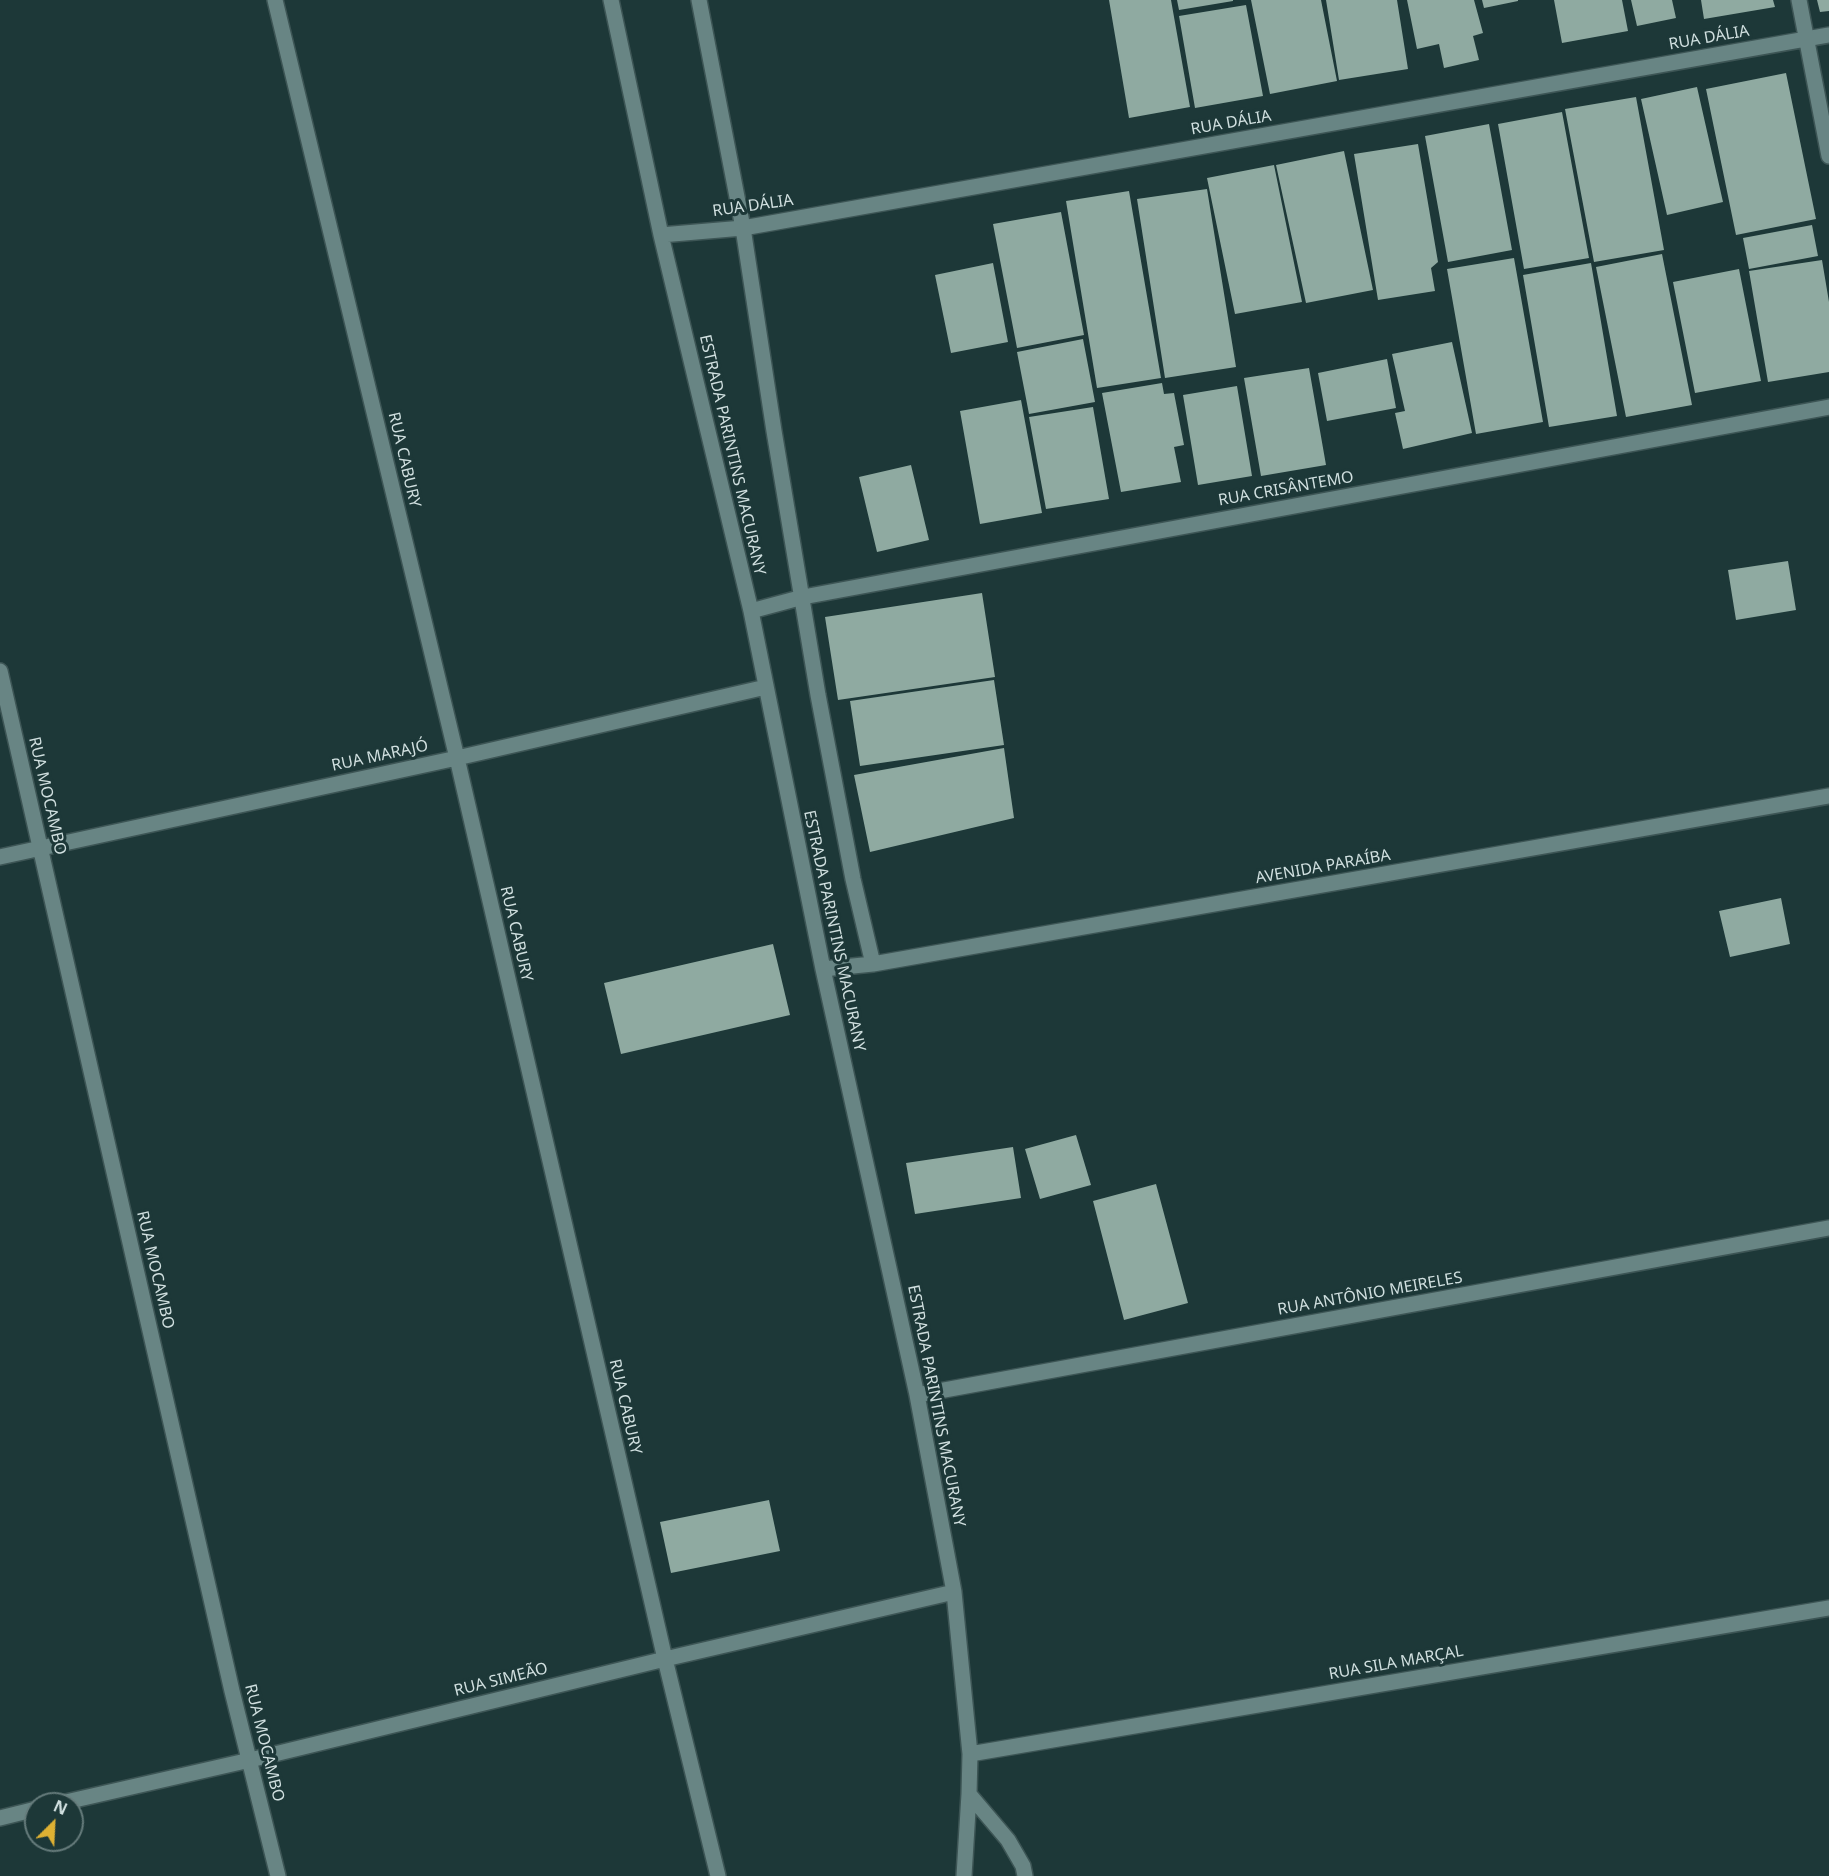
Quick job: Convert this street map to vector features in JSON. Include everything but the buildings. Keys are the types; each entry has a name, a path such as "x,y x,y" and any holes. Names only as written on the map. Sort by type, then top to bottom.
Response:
{"street":[{"name":"RUA CABURY","path":"275,0 457,758 665,1659 718,1876"},
{"name":"ESTRADA PARINTINS MACURANY","path":"610,0 661,235 751,611 823,969 917,1395 954,1592 970,1754 964,1876"},
{"name":"ESTRADA PARINTINS MACURANY","path":"699,0 743,228 818,695 850,868 873,964"},
{"path":"1799,0 1829,156"},
{"name":"RUA DÁLIA","path":"661,235 743,228 1829,35"},
{"name":"RUA CRISÂNTEMO","path":"751,611 803,597 1829,407"},
{"name":"RUA MOCAMBO","path":"0,671 232,1691 278,1876"},
{"name":"RUA MARAJÓ","path":"0,857 457,758 766,687"},
{"name":"AVENIDA PARAÍBA","path":"823,969 873,964 1829,796"},
{"name":"RUA ANTÔNIO MEIRELES","path":"917,1395 1829,1228"},
{"name":"RUA SIMEÃO","path":"84,1798 954,1592"},
{"name":"RUA SILA MARÇAL","path":"970,1754 1829,1608"},
{"path":"969,1794 1008,1840 1023,1866 1025,1876"},
{"path":"0,1818 24,1812"}]}
